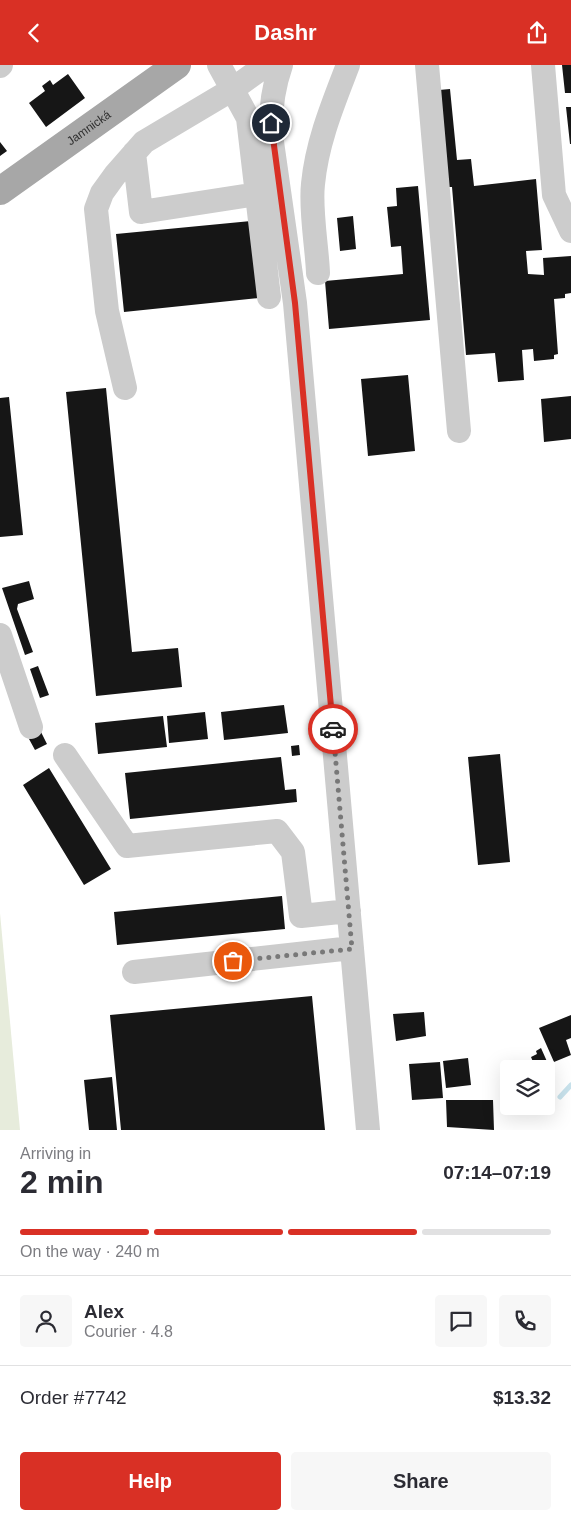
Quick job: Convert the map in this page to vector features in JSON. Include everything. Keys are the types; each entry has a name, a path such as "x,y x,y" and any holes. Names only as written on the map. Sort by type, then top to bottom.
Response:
{"main road":[{"name":"Jamnická","path":"0,191 177,65"}],"lane":[{"path":"218,65 248,118 270,297"},
{"path":"126,388 108,311 96,209 102,193 144,142 233,89 266,65"},
{"path":"281,65 276,80 271,119 295,303 368,1130"},
{"path":"318,273 312,186 316,156 325,125 348,65"},
{"path":"427,65 459,431"},
{"path":"543,65 554,195 571,231"},
{"path":"134,153 140,212 257,194"},
{"path":"283,216 314,212"},
{"path":"0,635 31,727"},
{"path":"66,755 127,846 277,831 293,852 301,916 349,911"},
{"path":"134,972 352,949"}],"green space":[{"path":"0,913 20,1130 0,1130"}],"building":[{"path":"562,65 571,65 571,93 565,93"},
{"path":"68,74 85,98 46,127 29,103 45,91 42,86 50,80 53,85"},
{"path":"450,89 457,160 471,159 474,186 536,179 542,250 526,251 528,274 544,275 543,258 571,256 571,293 565,294 565,298 554,299 558,354 554,355 554,359 534,361 533,349 522,350 524,380 498,382 495,353 466,355 452,187 445,187 439,90"},
{"path":"566,107 571,107 571,144 570,144"},
{"path":"0,142 7,151 0,156"},
{"path":"418,186 430,320 329,329 325,281 403,274 401,246 391,247 387,207 397,206 396,188"},
{"path":"353,216 356,249 340,251 337,218"},
{"path":"251,221 259,298 124,312 116,234"},
{"path":"408,375 415,451 368,456 361,379"},
{"path":"106,388 132,652 178,648 182,687 96,696 66,392"},
{"path":"571,396 571,439 544,442 541,399"},
{"path":"9,397 23,535 0,537 0,398"},
{"path":"29,581 34,599 18,604 17,609 33,652 25,655 2,588"},
{"path":"38,666 49,695 40,698 30,669"},
{"path":"284,705 288,733 224,740 221,712"},
{"path":"205,712 208,739 169,743 167,716"},
{"path":"163,716 167,747 98,754 95,723"},
{"path":"41,732 47,744 35,750 29,739"},
{"path":"299,745 300,755 292,756 291,746"},
{"path":"500,754 510,862 478,865 468,757"},
{"path":"281,757 285,790 296,789 297,802 130,819 125,773"},
{"path":"49,768 111,869 84,885 23,785"},
{"path":"282,896 285,929 117,945 114,912"},
{"path":"312,996 325,1130 121,1130 110,1015"},
{"path":"424,1012 426,1036 396,1041 393,1014"},
{"path":"571,1015 571,1038 566,1040 571,1055 555,1062 553,1060 539,1028"},
{"path":"541,1048 546,1060 532,1060 531,1057 537,1054 536,1051"},
{"path":"468,1058 471,1085 446,1088 443,1061"},
{"path":"440,1062 443,1098 412,1100 409,1064"},
{"path":"112,1077 117,1130 89,1130 84,1080"},
{"path":"446,1100 493,1100 494,1130 447,1127"}],"waterway":[{"path":"560,1097 571,1085"}],"way so far":[{"path":"233,961 352,949 333,729"}],"route":[{"path":"271,123 271,135 295,303 333,729"}]}
